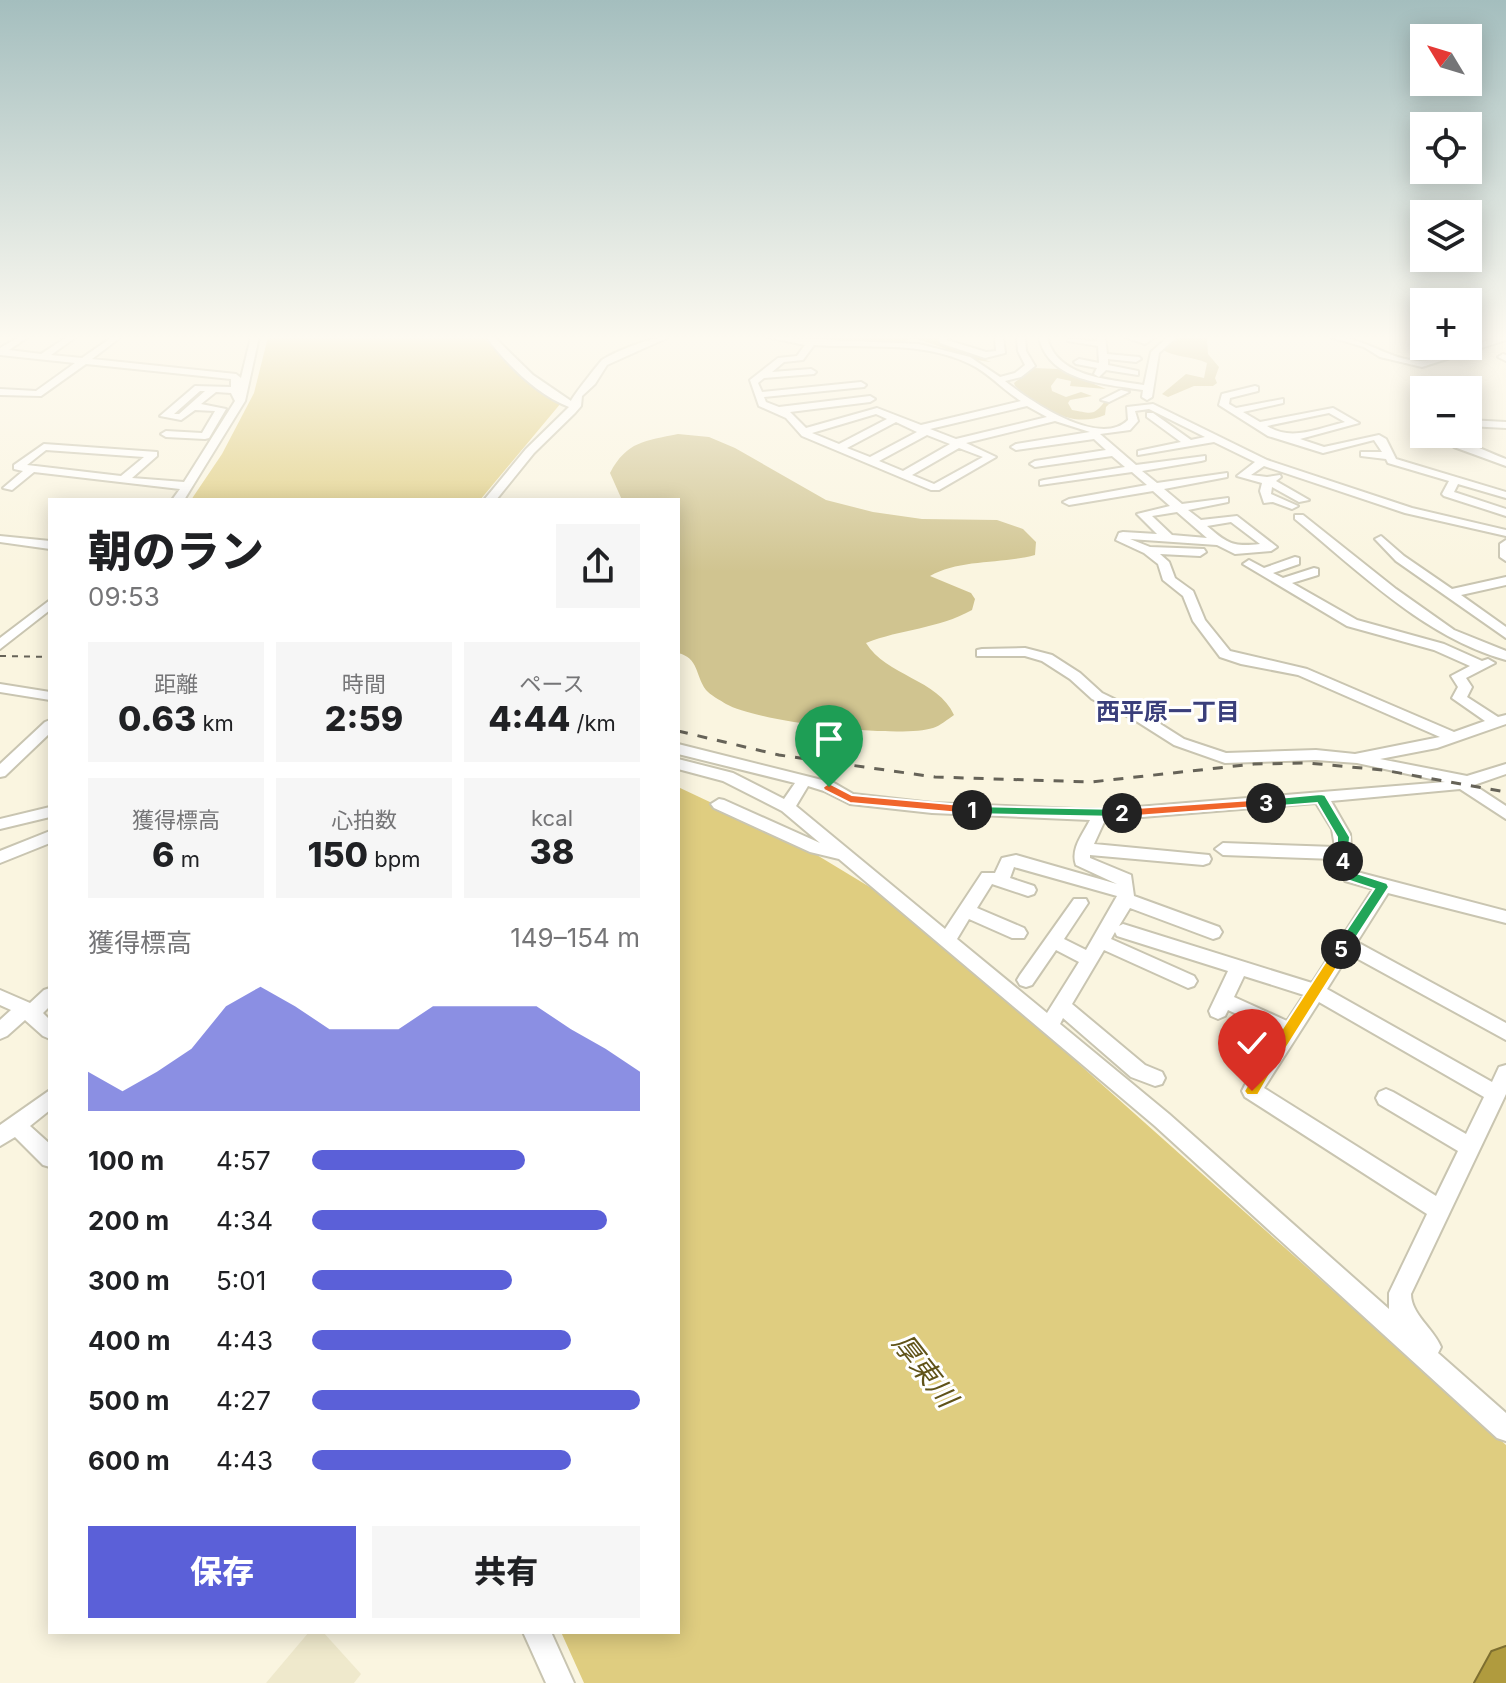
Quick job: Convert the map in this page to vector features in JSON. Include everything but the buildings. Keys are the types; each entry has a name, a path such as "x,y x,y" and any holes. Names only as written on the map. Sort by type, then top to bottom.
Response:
{"highway":[{"path":"1494,1683 1506,1666"}],"street":[{"path":"166,434 205,436 220,423 220,416"},
{"path":"179,498 225,416"},
{"path":"490,498 566,416"},
{"path":"789,416 804,432 935,488 991,457 887,416"},
{"path":"804,432 861,416"},
{"path":"870,461 921,430 977,416"},
{"path":"1053,416 1095,433 1219,542 1235,550 1271,547 1233,518 1199,524"},
{"path":"1016,447 1126,428 1133,421 1132,416"},
{"path":"1158,416 1190,444"},
{"path":"1174,416 1212,439 1288,471 1409,511 1506,533"},
{"path":"1241,416 1272,434 1323,450 1375,437 1382,441 1389,456 1432,480 1455,480 1506,495"},
{"path":"1259,425 1304,416"},
{"path":"1294,440 1297,436 1354,423 1340,416"},
{"path":"186,417 220,423"},
{"path":"904,475 956,444 1057,418"},
{"path":"839,448 894,419"},
{"path":"1482,424 1506,425"},
{"path":"1142,453 1212,439"},
{"path":"127,484 153,454 44,447 18,467 127,484 186,486"},
{"path":"1466,448 1506,463"},
{"path":"1035,464 1115,452"},
{"path":"1365,454 1389,456"},
{"path":"1044,483 1201,458"},
{"path":"1263,462 1242,476 1268,481 1392,592 1449,633 1506,655"},
{"path":"8,488 33,468"},
{"path":"1268,481 1288,471"},
{"path":"52,484 65,474"},
{"path":"1069,502 1223,475"},
{"path":"88,487 99,478"},
{"path":"1455,480 1448,494 1506,513"},
{"path":"1268,481 1267,498 1298,508"},
{"path":"144,497 159,484"},
{"path":"1168,538 1143,514 1224,500"},
{"path":"1219,542 1123,535 1122,540 1148,550 1163,562 1169,580 1189,594 1199,621 1225,654 1302,672 1454,738"},
{"path":"0,539 48,545"},
{"path":"1381,539 1388,550 1453,593 1506,634"},
{"path":"1506,544 1506,557"},
{"path":"1148,550 1200,552"},
{"path":"1264,572 1295,561"},
{"path":"1249,564 1352,623 1465,655 1482,666"},
{"path":"1283,582 1314,572"},
{"path":"1453,593 1506,581"},
{"path":"0,645 48,606"},
{"path":"982,653 1025,652 1047,658 1075,676 1097,696 1138,716 1179,742 1208,754 1241,759 1316,755 1355,759 1467,783 1506,814"},
{"path":"1501,720 1459,698 1465,687 1458,676 1506,655"},
{"path":"0,688 48,696"},
{"path":"1355,759 1432,745 1501,720"},
{"path":"0,772 47,731"},
{"path":"680,749 829,787 846,797"},
{"path":"680,765 728,777 787,807 1162,1120 1506,1429"},
{"path":"815,796 932,808 1100,815 1467,783 1506,769"},
{"path":"787,807 804,780"},
{"path":"1321,798 1343,837 1341,853 1345,869 1351,877 1506,917"},
{"path":"719,804 816,848 844,855"},
{"path":"0,824 48,812"},
{"path":"1049,1025 1126,895 1125,879 1082,861 1084,849 1100,815"},
{"path":"0,857 48,838"},
{"path":"1084,849 1203,859"},
{"path":"1223,849 1341,853"},
{"path":"1000,881 1008,862 1016,861 1126,895 1213,932"},
{"path":"947,939 988,877 1028,890"},
{"path":"1383,887 1252,1091 1441,1211"},
{"path":"1026,980 1080,903"},
{"path":"966,910 1018,933"},
{"path":"1123,931 1314,991 1496,1094"},
{"path":"1053,941 1089,959"},
{"path":"1100,941 1188,981"},
{"path":"1345,944 1506,1032"},
{"path":"1239,967 1221,1005 1289,1030"},
{"path":"0,1031 48,996"},
{"path":"0,997 27,1012 48,1029"},
{"path":"1061,1006 1138,1071 1155,1078"},
{"path":"1436,1363 1433,1351 1400,1308 1400,1293 1506,1073"},
{"path":"1386,1098 1471,1148"},
{"path":"48,1101 8,1131 48,1157"},
{"path":"538,1634 560,1683"}],"shaded area":[{"path":"1062,416 1103,416 1093,419"},
{"path":"678,434 709,437 735,448 826,500 873,512 922,519 997,520 1023,529 1036,542 1035,555 967,564 930,576 971,593 975,599 972,610 946,621 866,643 886,663 936,693 954,715 936,727 915,731 828,727 743,711 708,692 693,663 680,654 680,498 621,498 610,473 623,454 646,441"},
{"path":"307,1634 325,1634 361,1674 354,1683 266,1683"}],"water":[{"path":"242,416 551,416 482,498 192,498 222,454"},
{"name":"厚東川","path":"680,788 797,843 878,892 949,948 1506,1445 1506,1683 584,1683 562,1634 680,1634"}],"railway":[{"path":"0,656 48,657"},
{"path":"680,731 779,755 935,777 1091,782 1254,764 1308,763 1383,770 1506,792"}],"district":[{"name":"西平原一丁目","path":"1168,712"}],"route":[{"path":"829,787 850,799 868,802 932,808 1100,815 1321,798 1343,837 1341,853 1345,869 1351,877 1383,887 1252,1091"}]}
